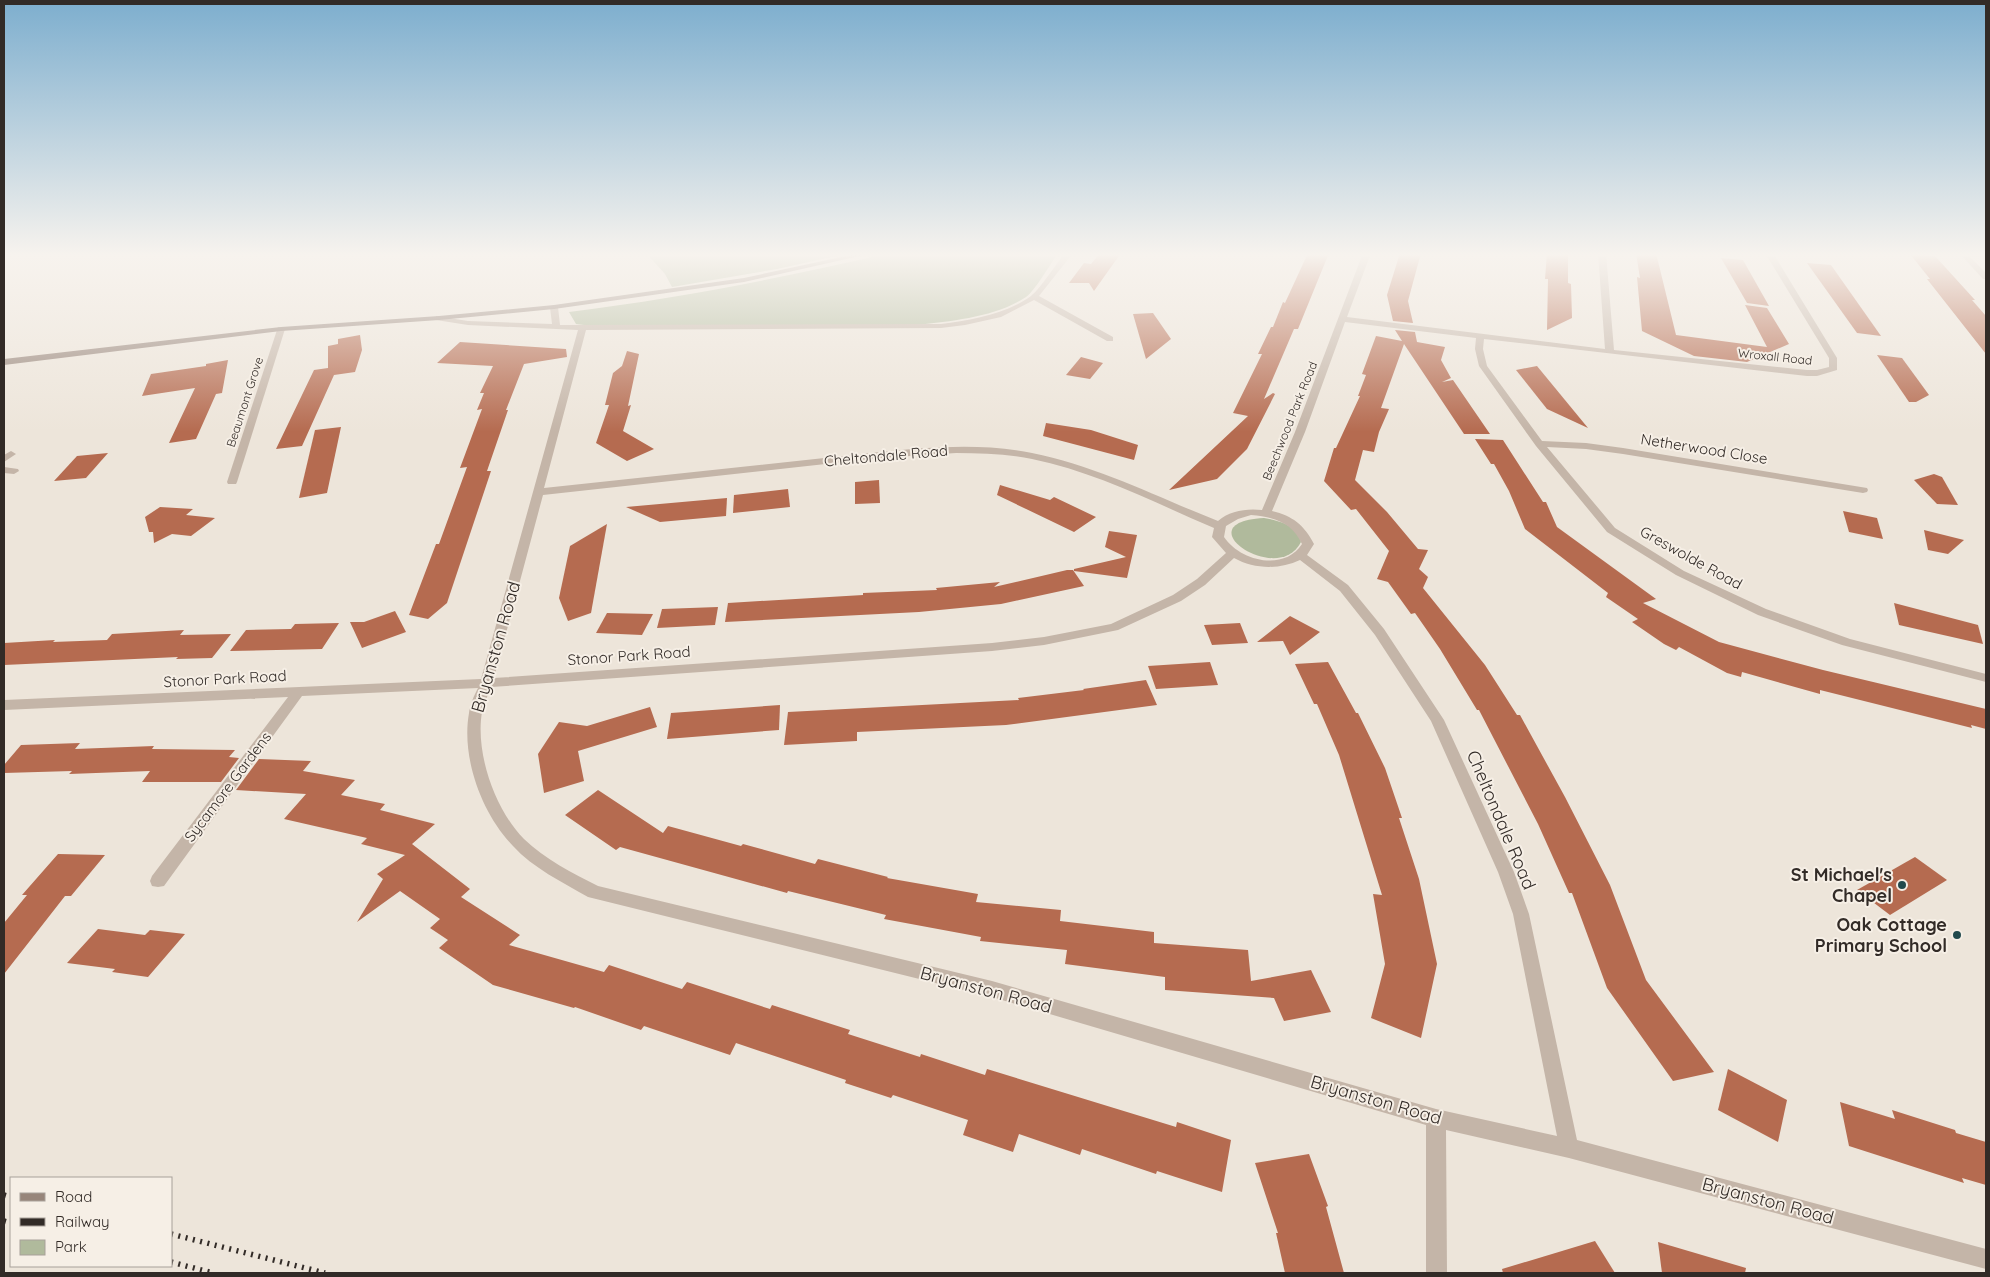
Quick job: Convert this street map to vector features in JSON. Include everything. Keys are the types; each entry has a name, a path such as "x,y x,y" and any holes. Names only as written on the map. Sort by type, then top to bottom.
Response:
{"main road":[{"path":"4,362 281,329 496,313"}],"street":[{"path":"555,313 556,327"},
{"path":"439,318 468,323 584,328 941,326 965,323 1003,313"},
{"path":"1062,313 1110,339"},
{"name":"Beechwood Park Road","path":"1266,513 1300,432 1346,313"},
{"path":"1344,318 1610,352 1607,313"},
{"name":"Wroxall Road","path":"1610,352 1807,373 1817,373 1834,368 1833,358 1805,313"},
{"name":"Bryanston Road","path":"584,328 540,492 486,683 475,714 477,762 493,807 518,842 552,869 594,892 992,989 1436,1118 1569,1148 1986,1259"},
{"name":"Beaumont Grove","path":"232,482 281,329"},
{"name":"Greswolde Road","path":"1480,336 1479,349 1483,366 1539,444 1611,530 1649,555 1713,590 1762,612 1846,642 1986,678"},
{"name":"Netherwood Close","path":"1539,444 1586,446 1623,451 1863,490"},
{"name":"Cheltondale Road","path":"540,492 906,452 980,450 1032,456 1066,465 1096,475 1220,526"},
{"path":"1266,513 1288,519 1303,530 1308,544 1300,556 1292,560 1268,563 1243,558 1226,548 1218,537 1220,526 1226,519 1237,514 1266,513"},
{"name":"Stonor Park Road","path":"4,705 486,683 982,648 1044,641 1114,627 1185,592 1201,582 1232,553"},
{"name":"Cheltondale Road","path":"1300,556 1344,588 1380,632 1437,720 1506,872 1521,914 1569,1148"},
{"name":"Sycamore Gardens","path":"158,881 298,692"},
{"path":"1436,1118 1436,1273"}],"green space":[{"path":"569,313 992,313 959,320 917,325 576,324"},
{"path":"1264,518 1282,522 1292,528 1299,536 1301,542 1289,554 1274,558 1258,556 1243,549 1234,539 1232,530 1241,522"}],"building":[{"path":"1153,313 1171,339 1146,359 1133,314"},
{"path":"1279,313 1305,313 1298,329 1294,329 1264,399 1273,393 1275,394 1247,449 1217,479 1169,490 1248,416 1233,413 1262,354 1258,354 1271,327 1273,327"},
{"path":"1391,313 1411,313 1413,323 1393,321"},
{"path":"1547,313 1572,313 1572,318 1547,330"},
{"path":"1640,313 1671,313 1676,335 1767,347 1749,313 1770,313 1789,344 1747,362 1694,356 1642,331"},
{"path":"1842,313 1865,313 1881,336 1857,333"},
{"path":"1953,313 1983,313 1986,316 1986,354"},
{"path":"1395,330 1415,332 1417,342 1445,347 1441,360 1451,378 1442,382 1453,380 1490,434 1464,434 1404,344 1381,408 1389,409 1379,432 1374,452 1363,450 1355,480 1387,512 1418,549 1428,550 1419,569 1428,577 1423,588 1485,665 1517,715 1520,715 1610,885 1646,980 1714,1072 1673,1081 1607,988 1572,893 1569,893 1538,824 1479,710 1477,710 1440,649 1415,613 1411,614 1388,582 1377,579 1389,551 1356,509 1351,510 1324,481 1334,448 1336,448 1360,396 1358,396 1366,375 1362,374 1376,336 1402,341"},
{"path":"360,335 362,350 355,372 334,375 302,446 276,449 314,370 328,368 328,346 338,344 338,339"},
{"path":"460,342 566,349 567,357 524,364 506,410 508,410 487,471 491,471 447,603 428,619 409,615 436,544 439,544 467,467 460,468 482,409 477,410 484,393 480,393 493,366 437,363"},
{"path":"627,351 639,354 628,406 631,405 623,431 654,449 627,461 596,443 609,405 605,405 613,373 622,366"},
{"path":"1877,355 1902,358 1929,395 1916,402 1909,402"},
{"path":"1081,357 1103,363 1090,379 1066,375"},
{"path":"228,360 222,393 216,394 196,439 169,443 195,388 142,396 151,374 206,366 206,364"},
{"path":"1537,366 1588,428 1547,409 1516,370"},
{"path":"1046,423 1091,430 1138,445 1134,460 1043,436"},
{"path":"341,427 327,493 299,498 315,430"},
{"path":"1475,439 1503,440 1543,502 1546,502 1557,527 1656,599 1643,603 1719,642 1823,670 1986,709 1986,729 1971,725 1972,728 1820,690 1820,694 1742,672 1741,677 1727,673 1679,647 1676,650 1664,644 1632,622 1638,619 1606,597 1608,593 1525,529 1509,491 1494,464 1491,464"},
{"path":"108,453 86,478 54,481 77,456"},
{"path":"1934,474 1942,477 1958,505 1937,504 1914,480"},
{"path":"879,480 880,503 855,504 855,482"},
{"path":"1000,485 1050,500 1054,497 1096,517 1074,532 997,495"},
{"path":"788,489 790,507 733,513 734,495"},
{"path":"727,498 726,516 660,522 626,507"},
{"path":"160,507 193,509 186,515 215,518 191,536 172,534 154,543 153,532 149,532 145,517"},
{"path":"1843,511 1877,518 1883,539 1849,532"},
{"path":"607,524 591,613 568,621 559,598 570,546"},
{"path":"1924,530 1964,540 1948,554 1928,550"},
{"path":"1109,531 1137,535 1127,578 1074,571 1074,569 1126,557 1105,547"},
{"path":"1073,570 1084,586 1001,604 919,612 725,622 728,603 863,595 863,593 937,590 936,588 1000,582 994,587"},
{"path":"1894,603 1978,625 1983,644 1899,625"},
{"path":"718,607 715,625 657,628 662,609"},
{"path":"395,611 406,632 362,648 350,622 364,622"},
{"path":"607,613 653,614 642,635 596,633"},
{"path":"1290,616 1320,632 1290,655 1283,641 1257,642"},
{"path":"339,623 322,649 230,651 246,630 291,629 295,624"},
{"path":"1240,623 1248,643 1212,645 1204,625"},
{"path":"184,630 180,635 231,634 212,658 176,659 178,657 4,665 4,643 55,640 53,642 107,640 112,634"},
{"path":"1210,662 1218,685 1156,689 1148,666"},
{"path":"1328,662 1356,713 1358,713 1385,768 1402,818 1399,818 1419,879 1437,964 1421,1038 1371,1018 1385,964 1373,894 1382,895 1339,755 1317,704 1314,704 1295,664"},
{"path":"1146,680 1157,705 1006,725 857,732 857,741 784,745 788,712 1019,700 1018,698"},
{"path":"780,705 779,730 667,739 671,713"},
{"path":"650,707 657,727 578,751 584,781 544,793 538,754 559,722 587,726"},
{"path":"80,743 75,749 154,746 152,749 235,750 229,757 239,758 221,782 142,782 150,771 69,774 72,771 4,773 4,765 21,745"},
{"path":"259,759 311,761 303,771 355,780 341,795 385,804 380,810 435,824 412,844 470,889 461,897 520,935 509,945 604,972 609,965 682,989 687,982 770,1009 772,1005 850,1030 848,1034 920,1057 921,1054 985,1075 987,1069 1176,1127 1177,1122 1231,1140 1222,1192 1157,1171 1156,1174 1082,1149 1080,1155 1019,1134 1013,1152 963,1135 968,1120 893,1095 891,1098 845,1083 846,1080 736,1043 730,1055 644,1026 641,1030 575,1007 493,985 439,948 448,940 430,928 440,919 400,891 357,922 383,879 377,874 405,855 361,844 367,838 284,819 306,794 236,790"},
{"path":"598,790 663,833 668,826 815,864 818,859 887,878 978,894 976,902 1061,910 1060,921 1154,932 1154,943 1248,950 1251,981 1311,970 1331,1012 1284,1021 1274,998 1165,990 1165,977 1065,964 1067,950 980,941 981,937 884,919 886,915 788,891 787,893 620,847 616,850 565,815"},
{"path":"58,854 105,855 71,896 65,896 4,974 4,923 27,895 22,895"},
{"name":"St Michael's Chapel","path":"1915,857 1947,880 1890,915 1857,890"},
{"path":"98,929 145,935 150,930 185,934 148,977 112,972 115,969 67,963"},
{"path":"1728,1069 1787,1100 1778,1142 1718,1110"},
{"path":"1840,1102 1895,1119 1892,1110 1986,1142 1986,1185 1962,1178 1964,1183 1849,1146"},
{"path":"1309,1154 1328,1206 1326,1207 1344,1273 1285,1273 1276,1233 1278,1233 1255,1163"},
{"path":"1595,1241 1615,1273 1503,1273 1502,1269"},
{"path":"1658,1242 1746,1268 1745,1273 1662,1273"}],"railway":[{"path":"4,1195 10,1197"},
{"path":"4,1221 10,1223"},
{"path":"172,1234 325,1273"},
{"path":"172,1262 213,1273"}],"place":[{"name":"St Michael's Chapel","path":"1902,885"},
{"name":"Oak Cottage Primary School","path":"1957,935"}]}
